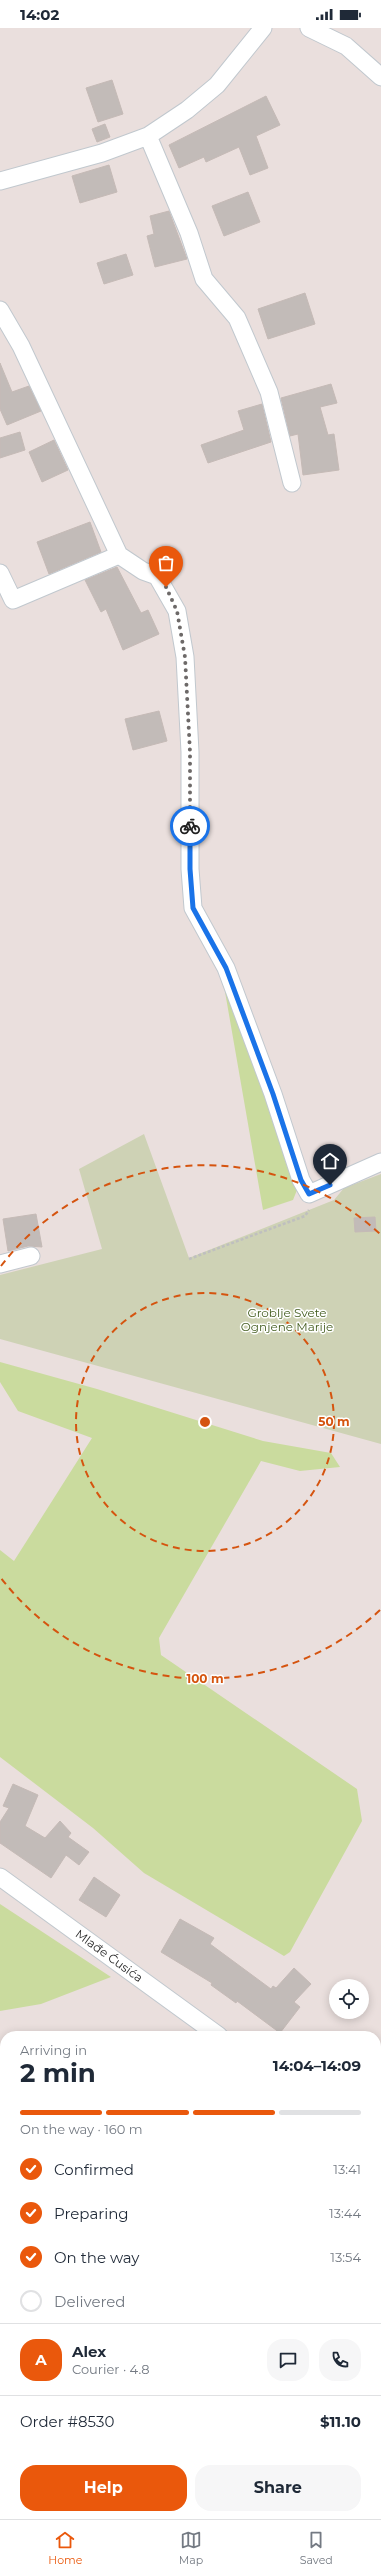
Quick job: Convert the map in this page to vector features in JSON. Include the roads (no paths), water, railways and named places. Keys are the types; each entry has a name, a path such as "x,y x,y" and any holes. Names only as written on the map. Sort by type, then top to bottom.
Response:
{"street":[{"path":"0,181 102,153 148,136 187,110 217,85 263,28"},
{"path":"309,28 346,46 381,77"},
{"path":"148,136 189,233 204,279 237,318 269,392 292,483"},
{"path":"0,310 20,346 119,554 143,571 158,576 177,611 185,657 190,752 190,869 193,908 226,968 273,1094 301,1180 309,1194 381,1162"},
{"path":"0,573 13,600 119,554"},
{"path":"0,1264 31,1256"},
{"name":"Mlađe Ćusića","path":"0,1877 212,2031"}],"park label":[{"name":"Groblje Svete Ognjene Marije","path":"287,1320"}]}
